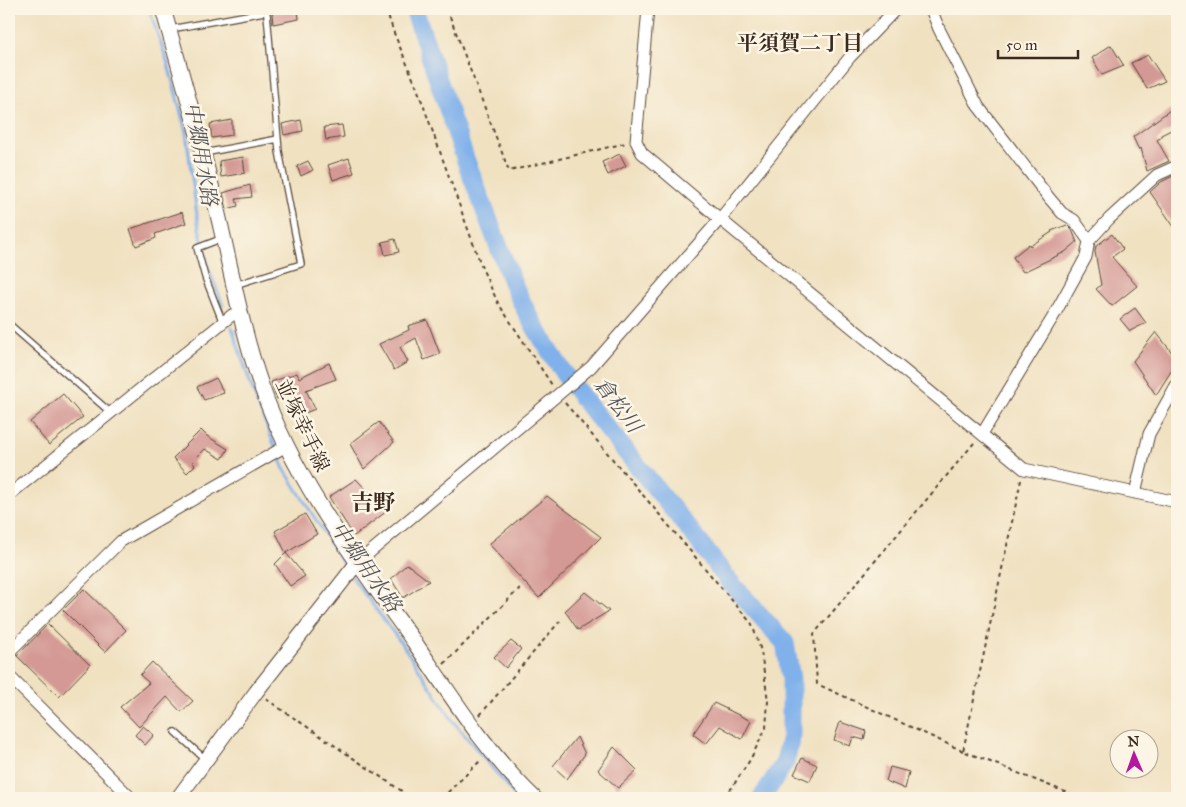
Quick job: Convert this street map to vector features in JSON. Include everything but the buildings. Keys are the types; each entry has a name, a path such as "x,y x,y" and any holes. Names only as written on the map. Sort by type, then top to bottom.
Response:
{"main road":[{"name":"並塚幸手線","path":"163,9 203,153 240,312 262,388 286,446 318,502 358,562 490,751 534,798"}],"street":[{"path":"648,9 636,141 642,153 1024,469 1177,502"},
{"path":"178,798 256,692 358,562 591,367 720,219 850,57 896,9"},
{"path":"930,9 978,106 1062,214 1074,220 1089,241"},
{"path":"982,434 1086,257 1089,241 1109,219 1157,176 1177,166"},
{"path":"9,495 232,315 240,312"},
{"path":"1135,493 1149,434 1177,384"},
{"path":"9,652 121,541 286,446"},
{"path":"9,676 131,798"}],"lane":[{"path":"169,30 179,26 264,12 267,14 278,139 301,264 235,285"},
{"path":"203,153 278,139"},
{"path":"222,323 205,277 197,248 224,238"},
{"path":"9,324 110,412"},
{"path":"175,732 206,760"}],"path":[{"path":"386,9 417,88 482,268 498,303 561,394 752,624 761,651 768,701 766,728 750,760 726,798"},
{"path":"446,9 509,171 636,141"},
{"path":"982,434 814,634 817,684 963,751 1078,797 1086,798"},
{"path":"963,751 1024,469"},
{"path":"436,673 520,588"},
{"path":"472,724 560,621"},
{"path":"256,692 412,798"},
{"path":"442,798 490,751"}],"waterway":[{"name":"中郷用水路","path":"149,9 168,64 186,132 198,223 208,267 223,305"},
{"name":"倉松川","path":"414,9 466,161 513,284 530,319 565,375 588,405 729,581 785,643 791,679 791,736 785,762 762,798"},
{"name":"中郷用水路","path":"232,328 254,394 283,467 347,570"},
{"name":"中郷用水路","path":"352,577 404,647 453,721 517,798"}],"district":[{"name":"平須賀二丁目","path":"800,43"},
{"name":"吉野","path":"373,502"}]}
